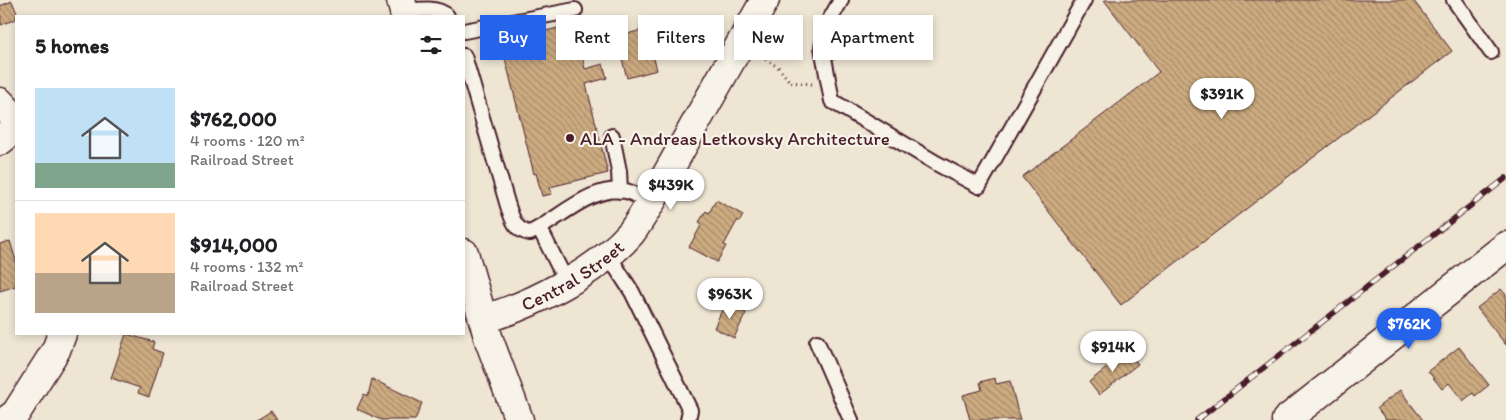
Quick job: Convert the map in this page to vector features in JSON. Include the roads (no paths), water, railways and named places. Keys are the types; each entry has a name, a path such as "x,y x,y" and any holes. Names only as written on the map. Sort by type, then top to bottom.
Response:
{"street":[{"name":"Central Street","path":"483,319 503,314 567,283 608,255 631,232 650,204 765,0"},
{"path":"0,102 15,118"},
{"path":"0,141 15,129"},
{"path":"1286,420 1506,246"},
{"path":"465,256 512,417"},
{"path":"7,420 16,413 56,350 62,335"}],"lane":[{"path":"841,0 830,21 822,46 827,82 832,100 936,163 979,186 1084,0"},
{"path":"1454,0 1491,52"},
{"path":"403,9 435,10 446,15"},
{"path":"465,31 575,10"},
{"path":"465,65 468,92 508,206 515,224 521,230 530,234 579,202 596,195 620,191 627,192 650,204"},
{"path":"612,136 619,171 620,191"},
{"path":"540,229 567,283"},
{"path":"608,255 632,292 690,410 688,420"},
{"path":"818,342 852,420"}],"railway":[{"path":"1197,420 1506,178"}],"place":[{"name":"ALA - Andreas Letkovsky Architecture","path":"570,138"}]}
